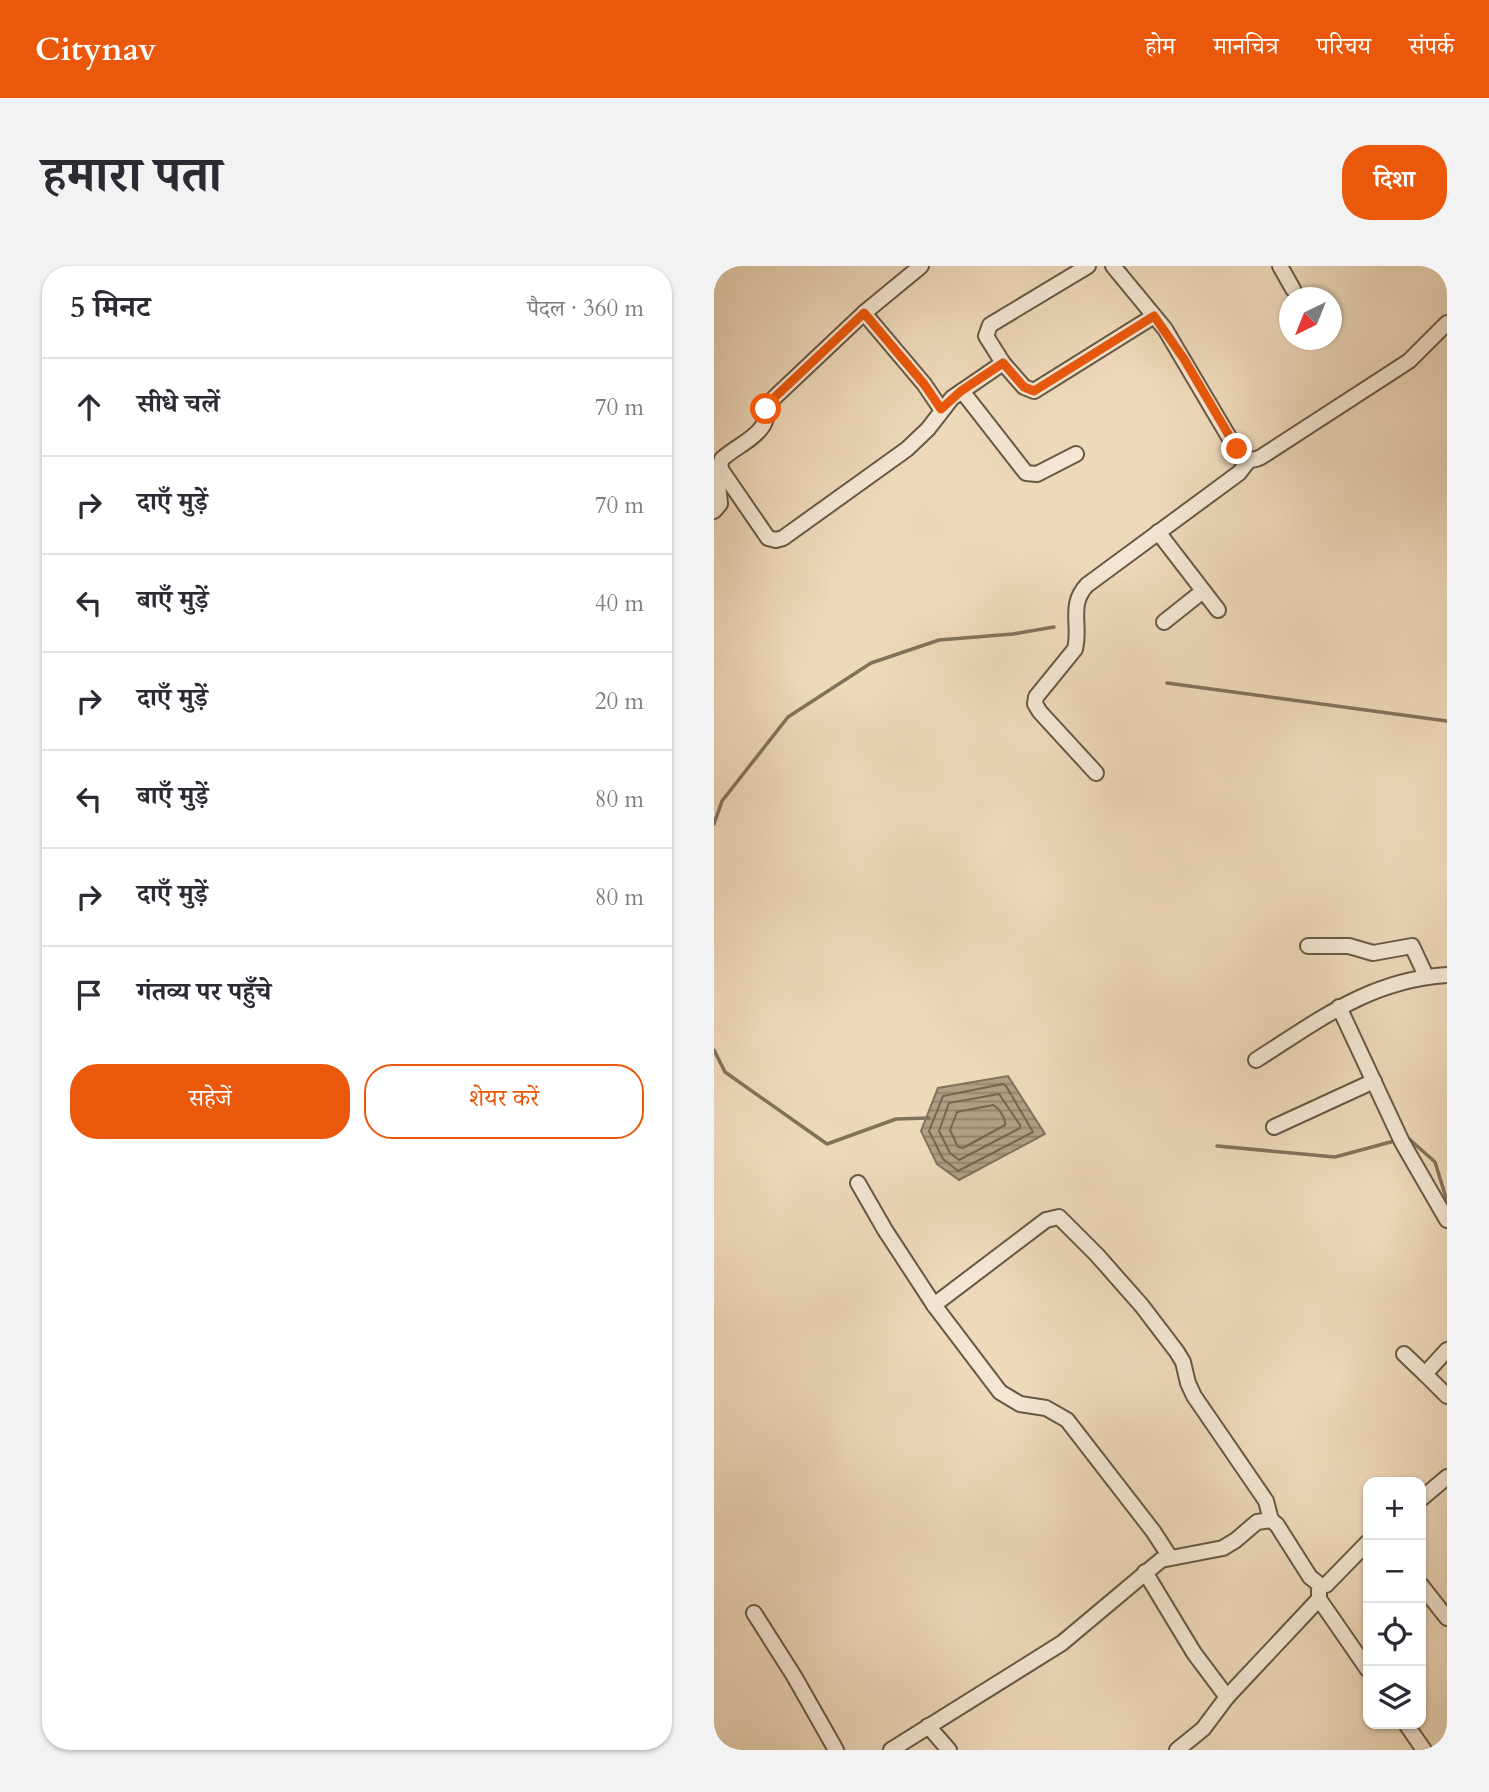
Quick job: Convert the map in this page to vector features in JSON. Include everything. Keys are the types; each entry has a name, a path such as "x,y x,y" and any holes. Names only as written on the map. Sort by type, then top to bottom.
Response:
{"street":[{"path":"714,511 720,504 720,465 728,453 759,431 764,424 768,403 864,313 921,266"},
{"path":"1088,266 990,324 986,336 1003,363 1024,387 1034,391 1154,316"},
{"path":"1113,266 1154,316 1184,359 1237,449 1248,460"},
{"path":"1280,266 1292,287"},
{"path":"864,313 924,384 941,409"},
{"path":"1096,773 1035,704 1036,697 1075,649 1078,640 1076,603 1079,593 1239,473 1248,460 1261,457 1409,360 1447,323"},
{"path":"720,465 763,533 776,540 783,538 907,449 928,429 941,409 961,391 1003,363"},
{"path":"961,391 1026,473 1037,474 1076,454"},
{"path":"1158,532 1218,610"},
{"path":"1164,622 1203,591"},
{"path":"1308,946 1349,946 1373,953 1412,946 1426,976"},
{"path":"1255,1060 1339,1007 1380,987 1426,976 1447,975"},
{"path":"1339,1007 1400,1138 1447,1220"},
{"path":"1275,1126 1374,1081"},
{"path":"858,1183 934,1305 1000,1392 1020,1404 1046,1408 1067,1420 1170,1557"},
{"path":"934,1305 1046,1220 1059,1217 1142,1306 1177,1352 1183,1362 1190,1389 1266,1501 1271,1520 1277,1525 1365,1666"},
{"path":"1425,1374 1447,1350"},
{"path":"1404,1354 1447,1396"},
{"path":"1426,1495 1447,1478"},
{"path":"891,1750 1062,1643 1161,1560 1223,1548 1257,1522 1271,1520"},
{"path":"1177,1750 1203,1730 1227,1697 1319,1592 1363,1547"},
{"path":"1145,1572 1200,1662 1227,1697"},
{"path":"1426,1591 1447,1618"},
{"path":"754,1613 836,1750"},
{"path":"928,1726 949,1750"},
{"path":"1409,1729 1424,1750"}],"water":[{"path":"1008,1076 1045,1134 959,1180 937,1164 921,1131 938,1088"}],"waterway":[{"path":"714,824 722,801 788,717 871,663 939,640 1013,634 1054,627"},
{"path":"1167,683 1447,721"},
{"path":"714,1050 725,1072 827,1144 896,1119 929,1118"},
{"path":"1405,1138 1435,1162 1447,1201"},
{"path":"1217,1146 1335,1157 1398,1140"}],"route":[{"path":"766,409 768,403 864,313 924,384 941,409 961,391 1003,363 1028,391 1042,388 1154,316 1184,359 1237,449"}]}
